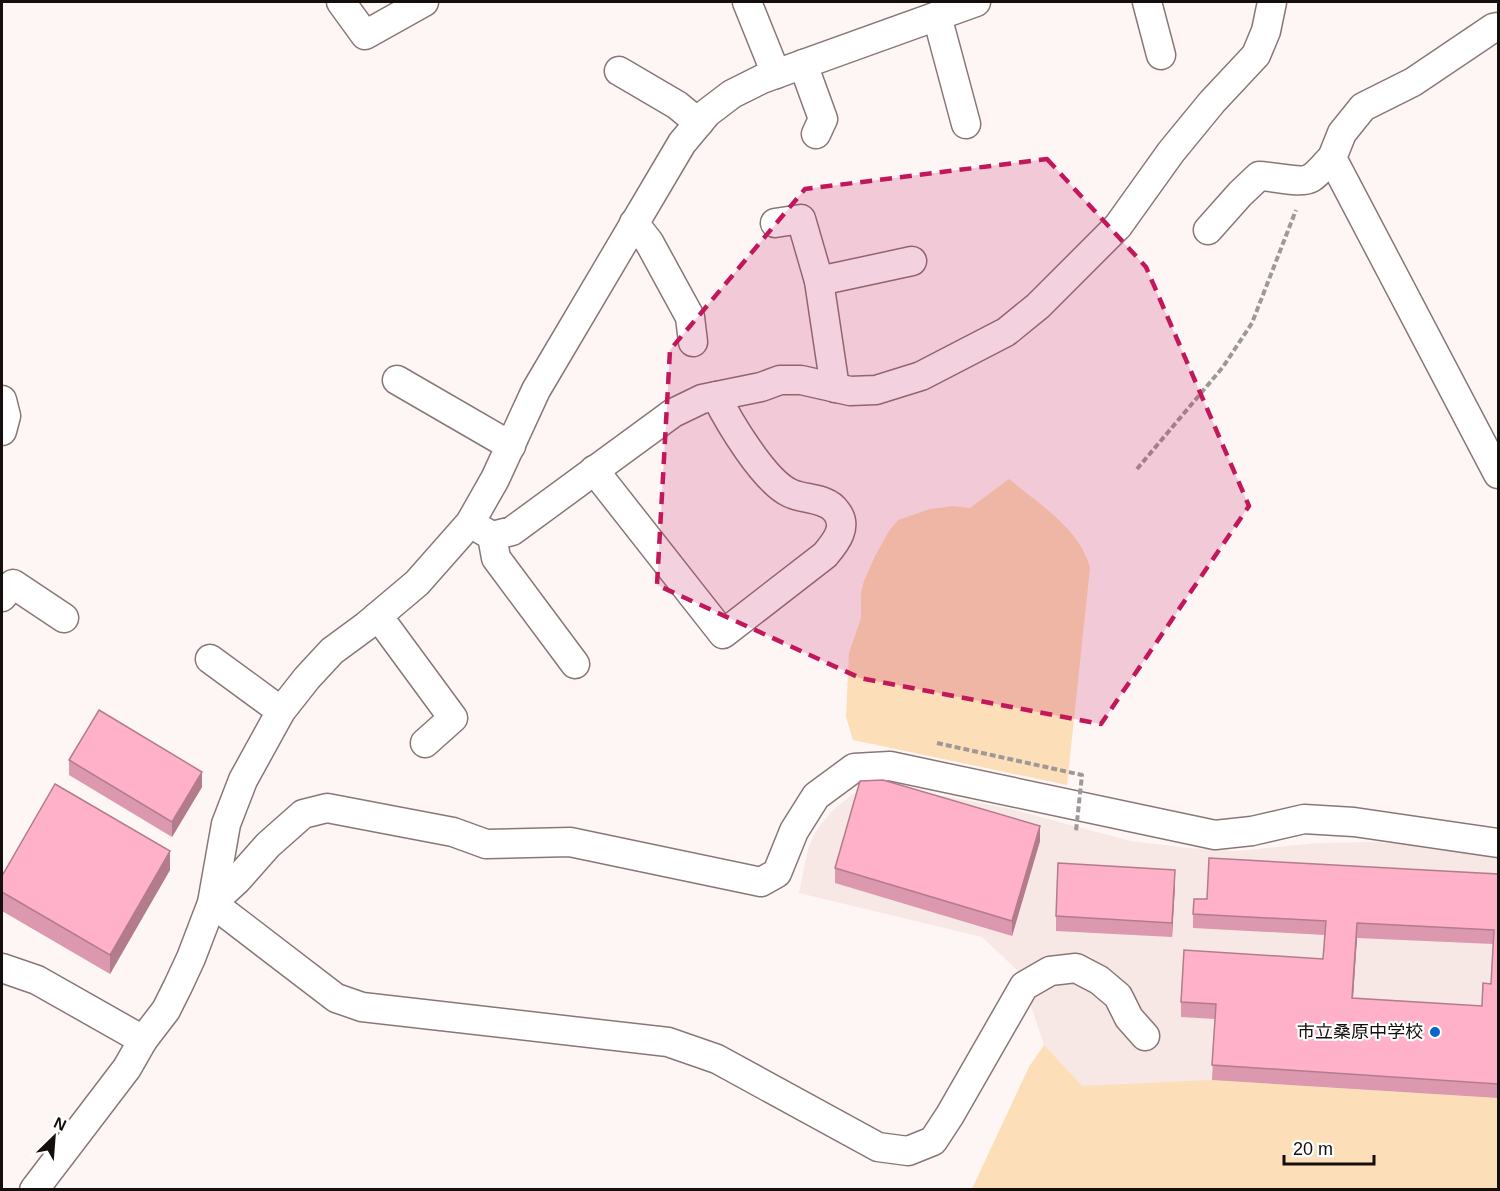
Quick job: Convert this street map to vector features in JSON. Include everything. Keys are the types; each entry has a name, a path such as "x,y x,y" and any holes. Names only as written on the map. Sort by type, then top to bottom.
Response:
{"street":[{"path":"341,2 365,35 424,2"},
{"path":"747,2 776,74"},
{"path":"34,1190 127,1068 143,1040 166,1010 191,958 212,903 226,824 243,780 281,711 332,651 378,616 481,529 495,479 536,390 682,143 707,113 732,94 776,74 976,2"},
{"path":"1147,2 1161,56"},
{"path":"481,529 512,531 673,413 702,399 761,387 780,380 801,380 850,391 876,390 921,376 1006,332 1038,306 1118,226 1171,152 1212,102 1256,55 1266,31 1272,2"},
{"path":"937,16 966,124"},
{"path":"1208,230 1259,176 1275,176 1296,181 1310,179 1332,158 1342,133 1363,107 1413,82 1485,33 1498,27"},
{"path":"803,64 823,119 816,134"},
{"path":"619,71 677,105 699,123"},
{"path":"1332,158 1498,474"},
{"path":"775,223 801,219 819,281 835,388"},
{"path":"634,224 649,242 690,317 693,342"},
{"path":"819,281 912,261"},
{"path":"397,380 511,446"},
{"path":"594,470 723,634 825,555 838,539 842,524 836,510 820,500 792,494 777,486 732,428 716,396"},
{"path":"2,400 6,416 2,431"},
{"path":"481,529 496,558 575,664"},
{"path":"2,597 13,584 64,618"},
{"path":"378,616 453,718 425,743"},
{"path":"210,659 281,711"},
{"path":"212,903 303,814 327,808 453,832 486,844 570,842 760,882 777,873 794,831 816,796 854,768 890,766 1215,835 1252,831 1304,819 1354,822 1498,843"},
{"path":"212,903 336,998 362,1007 668,1042 717,1059 878,1148 908,1151 933,1141 951,1115 1024,986 1050,971 1076,968 1099,980 1118,996 1129,1018 1146,1036"},
{"path":"2,968 37,980 143,1040"}],"path":[{"path":"1137,469 1223,367 1252,323 1281,245 1310,179"},
{"path":"938,743 1082,775 1076,831"}],"highlighted area":[{"path":"1047,159 1146,267 1249,506 1101,724 860,678 657,585 670,350 805,189"}],"shaded area":[{"path":"1009,479 1068,529 1078,541 1090,568 1067,785 853,740 846,717 849,653 861,618 861,593 875,556 889,531 898,520 930,509 954,506 970,508"},
{"path":"890,786 1007,808 1131,841 1188,848 1237,851 1317,843 1377,842 1498,853 1498,1189 972,1189 1029,1067 1044,1045 1020,973 982,937 799,893 808,849 816,831 832,811 853,794 872,787"},
{"path":"1044,1045 1082,1086 1212,1080 1498,1098 1498,1189 972,1189 1029,1067"}],"building":[{"path":"99,710 202,772 172,822 69,760"},
{"path":"883,780 1040,826 1012,921 835,868 860,781"},
{"path":"55,784 170,851 110,955 2,892 2,876"},
{"path":"1209,858 1498,874 1498,1084 1212,1065 1216,1004 1181,1002 1184,950 1323,959 1326,921 1193,914 1194,899 1207,899","holes":["1357,923 1494,930 1491,984 1483,983 1482,1006 1352,998"]},
{"path":"1058,863 1175,870 1172,923 1056,916"}],"place":[{"name":"市立桑原中学校","path":"1435,1032"}]}
